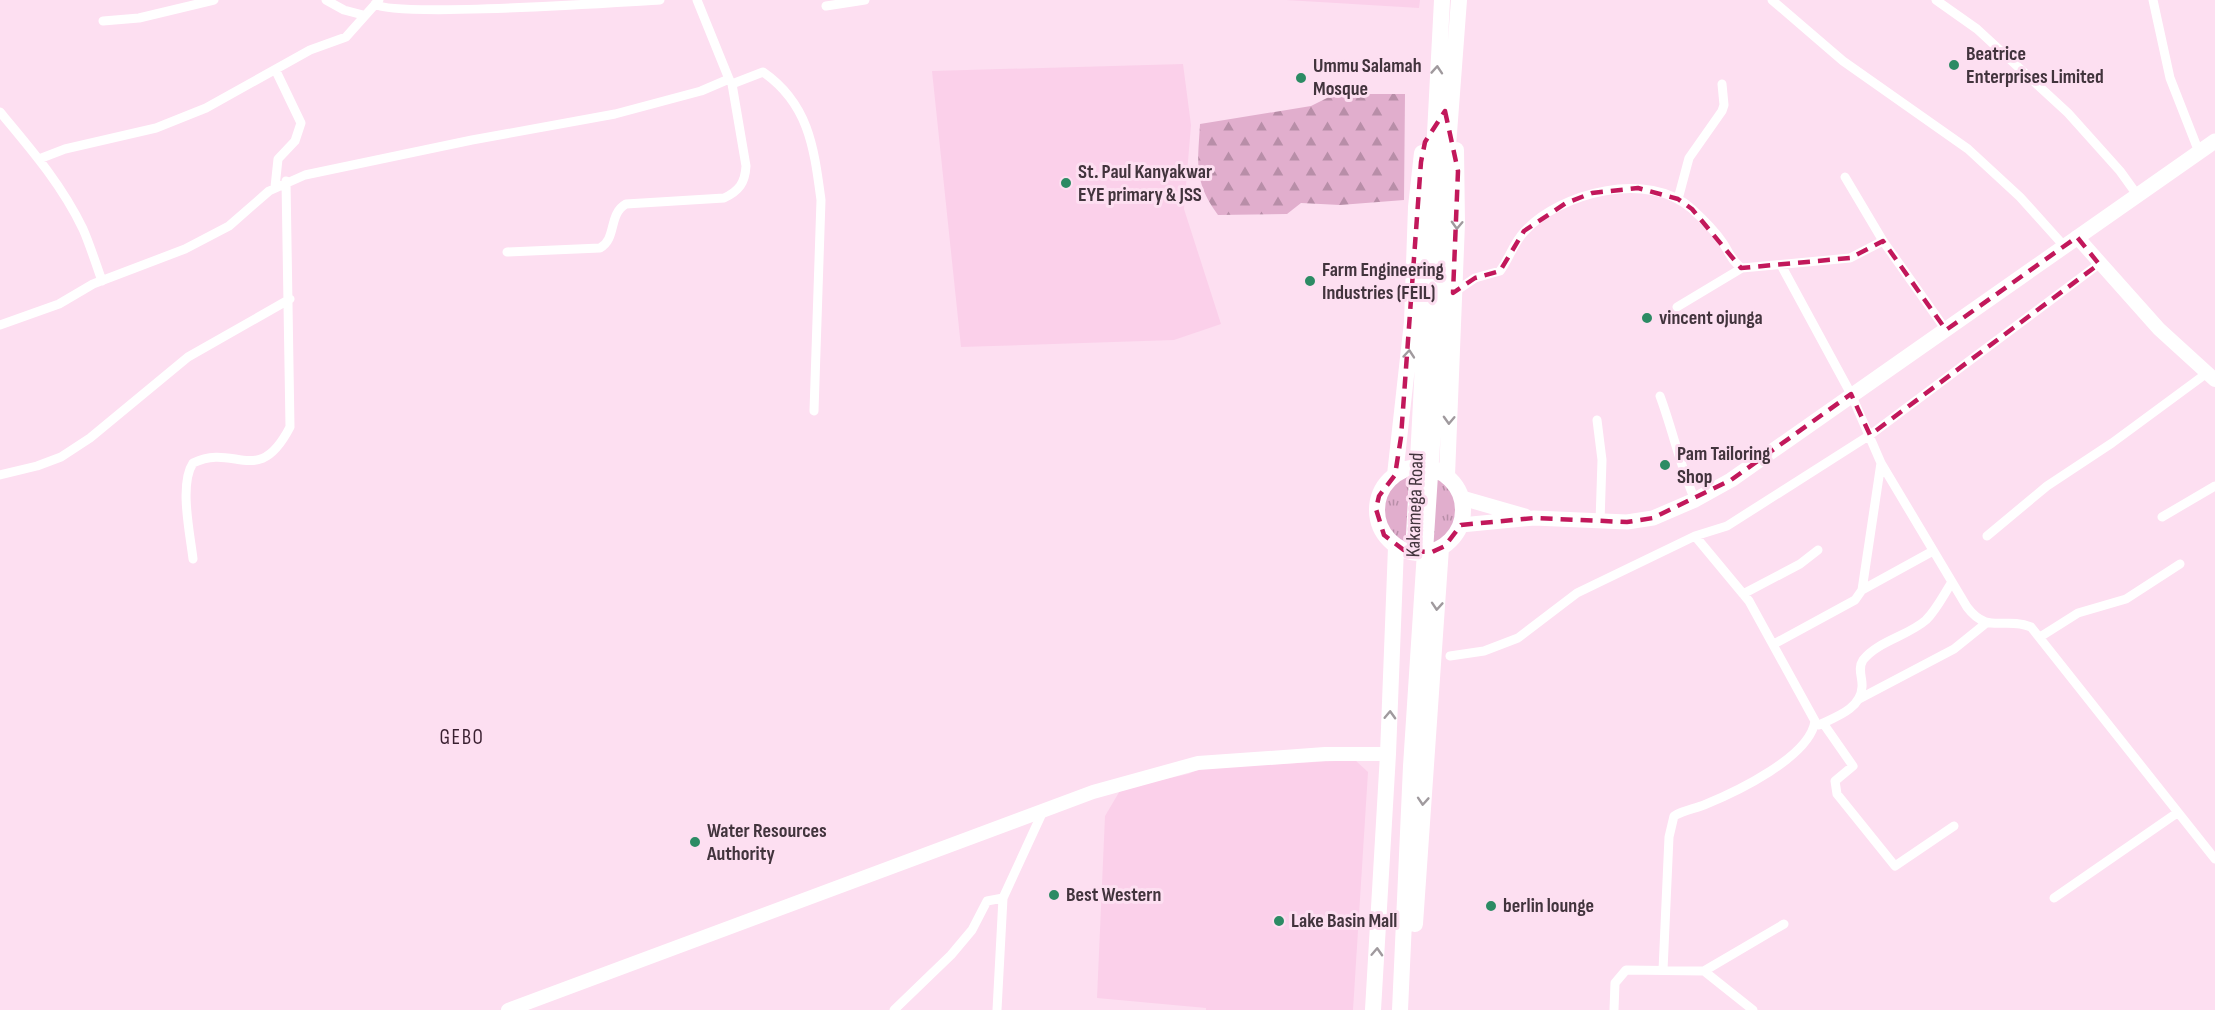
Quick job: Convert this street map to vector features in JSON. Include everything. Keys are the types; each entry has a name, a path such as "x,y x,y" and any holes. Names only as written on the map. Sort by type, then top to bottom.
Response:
{"highway":[{"name":"Kakamega Road","path":"1400,1010 1423,560 1440,322 1442,0"},
{"path":"1395,475 1412,322 1421,162 1425,142 1442,127 1459,0"},
{"name":"Kakamega Road","path":"1390,1010 1442,127"},
{"path":"1442,127 1456,148 1458,171 1447,476"},
{"path":"1421,467 1447,476 1456,486 1462,498 1464,512 1461,525 1455,537 1441,548 1419,554 1396,547 1384,535 1378,523 1376,509 1385,484 1395,475 1421,467"},
{"path":"1373,1010 1388,754 1396,547"},
{"path":"1409,1010 1441,548"}],"main road":[{"path":"1461,525 1534,518 1628,522 1653,518 1695,500 1731,480 2215,141"},
{"path":"2077,237 2159,329 2211,376"},
{"path":"1462,498 1534,518"},
{"path":"508,1010 541,1004 1093,792 1198,763 1325,754 1388,754"}],"street":[{"path":"103,21 139,18 214,0"},
{"path":"326,0 344,10 363,15"},
{"path":"39,159 65,149 183,119 319,46 346,36 377,2 386,10 660,0"},
{"path":"507,252 600,248 607,245 615,214 626,204 724,198 734,194 745,178 746,166 731,82 696,0"},
{"path":"826,6 865,0"},
{"path":"1772,0 1843,62 1975,155 2020,197 2065,247"},
{"path":"1936,0 1977,28 2068,112 2120,171 2138,196"},
{"path":"2153,0 2170,78 2199,152"},
{"path":"275,187 278,159 296,141 301,123 276,71"},
{"path":"0,325 59,304 102,281 145,266 211,236 230,226 275,187 304,175 462,142 615,114 763,72 781,85 801,112 810,133 821,200 814,411"},
{"path":"1678,199 1689,158 1722,111 1724,105 1722,84"},
{"path":"0,112 39,159 83,230 102,281"},
{"path":"1845,177 1883,241 1946,330"},
{"path":"193,559 186,496 187,474 193,463 210,456 243,462 263,459 278,448 290,427 290,300 286,182"},
{"path":"1453,292 1475,278 1500,271 1524,231 1566,203 1592,193 1638,188 1678,199 1722,241 1736,264 1742,268"},
{"path":"1677,307 1742,268 1781,265 1814,259 1850,258 1883,241"},
{"path":"1450,656 1484,651 1518,638 1576,593 1695,536 1727,526 1870,435 2099,264"},
{"path":"1781,265 1851,394 1881,463 1975,617 1985,624 2022,623 2031,627 2215,859"},
{"path":"0,475 37,466 61,457 90,438 189,357 290,300"},
{"path":"1987,536 2047,486 2211,376"},
{"path":"1660,396 1676,442 1679,462 1695,500"},
{"path":"1597,420 1603,472 1600,522"},
{"path":"1862,590 1881,463"},
{"path":"2162,517 2215,486"},
{"path":"1695,536 1743,594 1819,725 1853,766 1835,781 1837,794 1895,866 1954,826"},
{"path":"1743,594 1800,564 1818,550"},
{"path":"1774,644 1855,600 1862,590 1934,550"},
{"path":"2040,637 2078,613 2126,599 2180,564"},
{"path":"1859,699 1862,687 1860,673 1862,661 1875,650 1925,620 1952,582"},
{"path":"1664,970 1669,837 1674,816 1741,788 1782,762 1819,725 1846,712 1859,699 1954,649 1985,624"},
{"path":"997,1010 1003,897 1044,810"},
{"path":"2054,898 2177,813"},
{"path":"894,1010 951,955 972,930 987,901 1003,897"},
{"path":"1614,1010 1615,983 1621,973 1626,970 1704,971 1784,924"},
{"path":"1704,971 1753,1010"}],"highlighted area":[{"path":"1445,111 1458,171 1453,293 1475,278 1500,271 1524,231 1566,203 1592,193 1638,188 1678,199 1692,209 1741,268 1850,258 1883,241 1946,330 2077,237 2099,264 1870,435 1851,394 1731,480 1653,518 1627,522 1534,518 1461,525 1445,546 1432,552 1405,551 1384,535 1376,509 1379,496 1395,475 1401,437 1421,162 1425,142"}],"shaded area":[{"path":"1286,0 1420,0 1419,8"},
{"name":"St. Paul Kanyakwar EYE primary & JSS","path":"1183,64 1191,125 1184,209 1221,324 1174,340 961,347 932,71"},
{"path":"1355,760 1368,772 1353,1010 1206,1010 1206,1008 1097,998 1105,816 1121,789 1188,774 1202,768"}],"green space":[{"path":"1335,94 1405,94 1404,200 1340,205 1301,203 1287,214 1218,215 1204,192 1201,182 1198,161 1200,124 1311,106"},
{"path":"1427,474 1446,484 1454,496 1456,510 1454,524 1446,536 1434,544 1413,546 1394,536 1386,524 1384,503 1394,484 1406,476"}],"place":[{"name":"Beatrice Enterprises Limited","path":"1954,65"},
{"name":"Ummu Salamah Mosque","path":"1301,78"},
{"name":"St. Paul Kanyakwar EYE primary & JSS","path":"1066,183"},
{"name":"Farm Engineering Industries (FEIL)","path":"1310,281"},
{"name":"vincent ojunga","path":"1647,318"},
{"name":"Pam Tailoring Shop","path":"1665,465"},
{"name":"Water Resources Authority","path":"695,842"},
{"name":"Best Western","path":"1054,895"},
{"name":"berlin lounge","path":"1491,906"},
{"name":"Lake Basin Mall","path":"1279,921"}],"district":[{"name":"GEBO","path":"462,737"}]}
